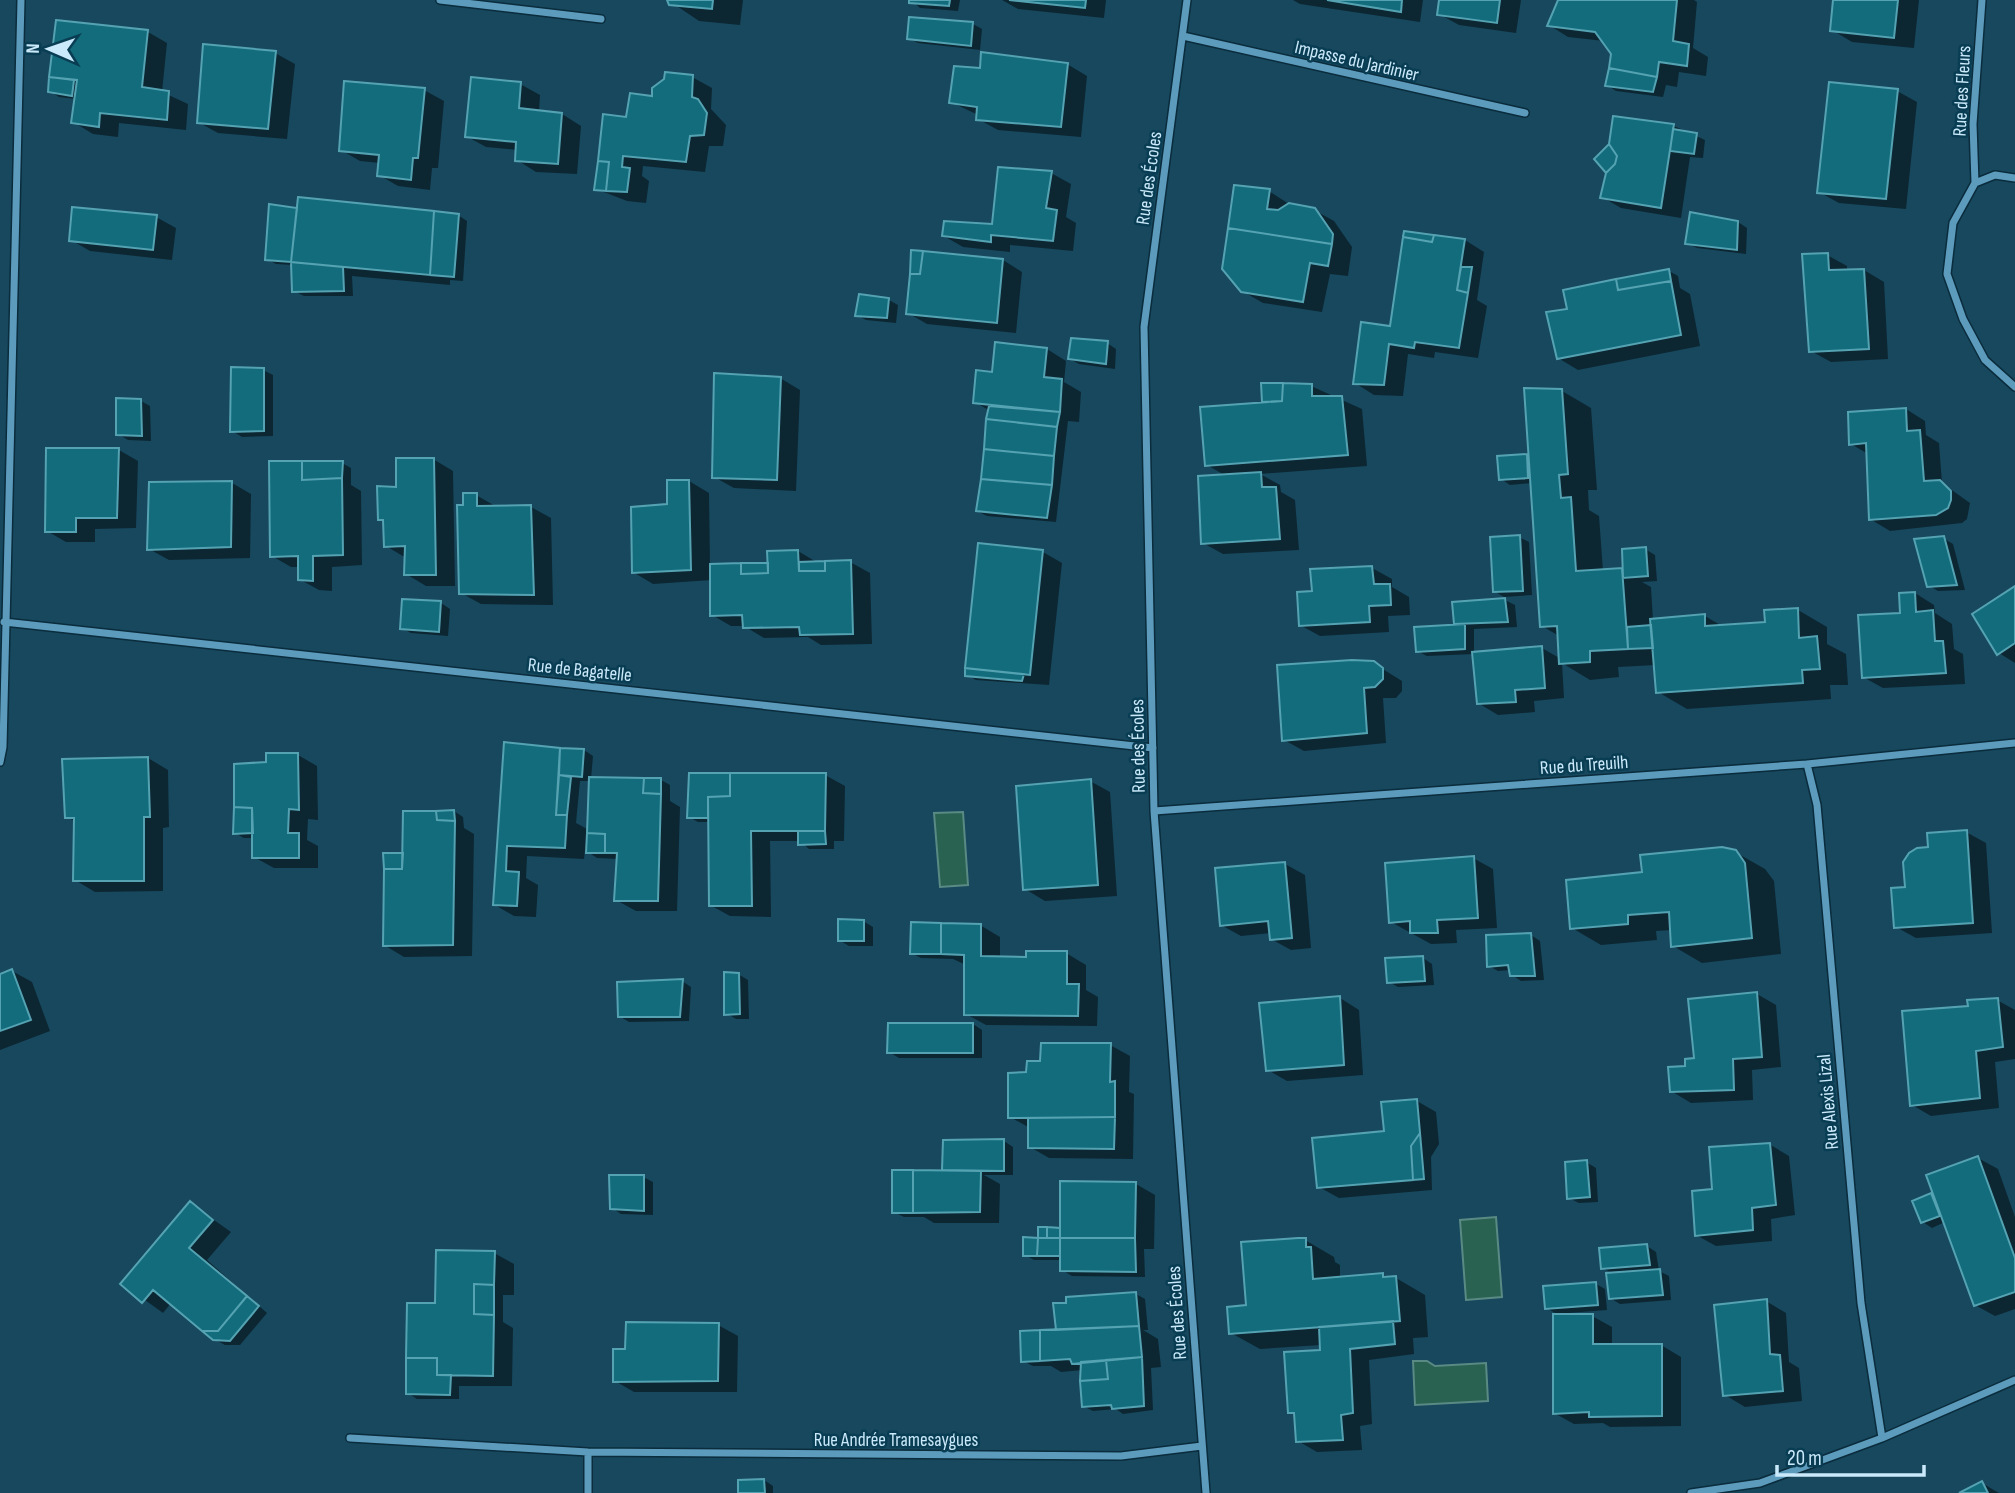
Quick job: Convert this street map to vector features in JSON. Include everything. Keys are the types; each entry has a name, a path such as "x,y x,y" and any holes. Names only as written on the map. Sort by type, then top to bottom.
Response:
{"street":[{"path":"0,762 3,747 21,0"},
{"path":"440,0 601,19"},
{"name":"Rue des Écoles","path":"1187,0 1144,327 1154,811 1206,1493"},
{"name":"Rue des Fleurs","path":"1975,183 1973,124 1982,0"},
{"name":"Impasse du Jardinier","path":"1182,36 1525,113"},
{"path":"2015,178 1996,175 1975,183 1953,223 1947,274 1963,319 1985,360 2015,387"},
{"name":"Rue de Bagatelle","path":"4,622 1153,748"},
{"name":"Rue du Treuilh","path":"1154,811 1807,764 2015,743"},
{"name":"Rue Alexis Lizal","path":"1807,764 1817,805 1861,1303 1882,1438"},
{"path":"1691,1493 1760,1483 1882,1438 2015,1380"},
{"name":"Rue Andrée Tramesaygues","path":"350,1438 588,1452 1121,1456 1202,1446"},
{"path":"588,1452 588,1493"}],"shaded area":[{"path":"963,812 968,885 940,887 934,813"},
{"path":"1496,1217 1502,1297 1466,1300 1460,1220"},
{"path":"1413,1361 1427,1361 1435,1366 1486,1363 1488,1401 1415,1405"}],"building":[{"path":"667,0 713,0 712,9 669,5"},
{"path":"909,0 950,0 949,6 909,3"},
{"path":"1009,0 1086,0 1085,8"},
{"path":"1327,0 1402,0 1401,12"},
{"path":"1439,0 1500,0 1497,23 1437,15"},
{"path":"1558,0 1677,0 1673,41 1689,44 1687,66 1659,62 1657,77 1609,68 1611,54 1595,32 1547,26"},
{"path":"1833,0 1898,0 1894,38 1830,31"},
{"path":"909,17 973,22 971,46 907,39"},
{"path":"56,20 148,30 142,87 169,91 167,120 100,113 99,127 71,123 77,80 49,77"},
{"path":"203,44 276,51 268,129 197,123"},
{"path":"981,52 1068,63 1061,127 976,120 977,107 949,103 954,66 980,68"},
{"path":"1609,68 1657,77 1653,92 1605,86"},
{"path":"665,72 693,75 692,97 698,99 707,113 704,135 690,136 686,162 623,156 622,167 630,168 627,192 606,191 609,162 598,161 603,114 626,117 630,93 652,96 652,88 664,79"},
{"path":"49,77 74,80 72,96 48,92"},
{"path":"471,77 521,82 519,108 562,113 558,164 515,161 516,142 465,137"},
{"path":"344,81 425,88 418,158 413,158 411,180 377,176 379,155 339,151"},
{"path":"1829,82 1898,89 1886,199 1817,193"},
{"path":"1613,116 1674,124 1661,208 1600,198 1606,173 1615,164 1617,156 1609,144"},
{"path":"1673,129 1697,133 1694,154 1670,151"},
{"path":"1609,144 1617,156 1615,164 1606,173 1594,159"},
{"path":"598,161 609,162 606,191 594,190"},
{"path":"998,167 1052,171 1046,208 1057,210 1053,241 991,235 991,242 942,236 944,221 992,224"},
{"path":"1234,185 1270,189 1267,209 1278,210 1289,203 1315,208 1333,234 1332,244 1228,228"},
{"path":"298,197 434,211 430,275 291,262"},
{"path":"269,204 297,208 291,262 265,260"},
{"path":"72,207 157,215 153,250 69,241"},
{"path":"434,211 459,214 454,277 430,275"},
{"path":"1690,212 1738,221 1737,250 1685,244"},
{"path":"1228,228 1332,244 1328,266 1310,263 1303,302 1241,292 1222,269"},
{"path":"1404,231 1434,235 1432,242 1403,237"},
{"path":"1434,235 1465,239 1457,290 1468,293 1459,348 1415,342 1414,348 1389,344 1384,385 1353,384 1361,322 1390,326 1403,237 1432,242"},
{"path":"911,250 923,251 920,274 910,274"},
{"path":"923,251 1003,259 997,323 906,314 910,274 920,274"},
{"path":"1828,253 1829,270 1864,269 1869,349 1809,352 1802,254"},
{"path":"291,262 343,267 344,291 292,292"},
{"path":"1461,267 1472,267 1468,293 1457,290"},
{"path":"1669,269 1671,281 1618,290 1616,279"},
{"path":"1616,279 1618,290 1671,281 1681,335 1557,359 1546,312 1567,309 1563,290"},
{"path":"859,294 889,298 887,318 855,316"},
{"path":"1071,338 1108,341 1106,364 1068,359"},
{"path":"995,342 1047,348 1044,377 1062,379 1060,412 973,403 976,370 992,372"},
{"path":"231,367 264,368 264,431 230,432"},
{"path":"714,373 781,377 777,480 712,478"},
{"path":"1261,383 1283,383 1282,401 1262,402"},
{"path":"1283,383 1312,384 1312,396 1342,396 1348,455 1205,466 1200,407 1282,401"},
{"path":"1524,388 1562,389 1568,474 1559,475 1561,498 1571,497 1576,571 1622,568 1628,649 1590,651 1590,662 1559,664 1557,626 1540,627"},
{"path":"116,398 141,399 142,436 116,435"},
{"path":"989,406 1060,412 1057,427 986,419"},
{"path":"1906,408 1907,431 1920,430 1924,481 1940,480 1951,491 1951,500 1948,508 1936,515 1869,520 1866,443 1849,445 1848,412"},
{"path":"986,419 1057,427 1054,456 984,449"},
{"path":"46,448 119,448 117,518 76,518 76,532 45,532"},
{"path":"984,449 1054,456 1052,485 981,479"},
{"path":"1527,454 1528,478 1499,480 1497,456"},
{"path":"396,458 434,458 436,575 404,575 405,546 384,547 383,520 378,520 377,486 396,487"},
{"path":"269,461 302,461 302,480 342,478 343,555 313,556 313,581 298,580 298,556 270,557"},
{"path":"302,461 343,461 342,478 302,480"},
{"path":"1261,472 1262,487 1276,487 1280,539 1201,544 1198,476"},
{"path":"981,479 1052,485 1047,518 976,511"},
{"path":"667,480 689,480 691,570 632,573 631,507 667,504"},
{"path":"232,481 231,547 147,550 149,482"},
{"path":"463,493 477,493 477,506 531,505 534,595 459,594 457,505 463,505"},
{"path":"1520,535 1523,591 1493,592 1490,537"},
{"path":"1944,536 1957,585 1927,587 1914,539"},
{"path":"978,543 1043,550 1030,675 965,668"},
{"path":"1646,547 1648,576 1623,578 1622,549"},
{"path":"798,550 799,571 825,571 825,561 851,560 853,634 800,635 799,627 743,628 742,615 710,616 710,564 741,563 741,574 768,573 767,551"},
{"path":"825,561 825,571 799,571 799,562"},
{"path":"741,563 768,563 768,573 741,574"},
{"path":"1372,566 1374,584 1390,584 1391,605 1369,606 1370,622 1299,626 1297,592 1312,591 1310,569"},
{"path":"2015,586 2015,643 1997,655 1972,614"},
{"path":"1915,592 1916,612 1933,610 1935,641 1943,641 1946,673 1862,678 1858,615 1900,613 1899,593"},
{"path":"1505,598 1508,622 1454,624 1452,602"},
{"path":"402,599 441,601 439,632 400,629"},
{"path":"1798,608 1799,638 1817,636 1820,669 1802,670 1803,683 1656,693 1650,619 1705,614 1705,626 1765,622 1764,610"},
{"path":"1465,624 1465,649 1416,652 1414,627"},
{"path":"1651,625 1653,648 1628,649 1627,627"},
{"path":"1542,646 1545,688 1515,690 1516,702 1477,704 1472,652"},
{"path":"1374,661 1383,668 1383,679 1375,687 1364,688 1367,733 1282,741 1277,665"},
{"path":"965,668 1024,674 1022,681 965,676"},
{"path":"504,742 560,748 556,815 567,815 565,848 507,846 506,871 519,872 517,906 493,905"},
{"path":"560,748 584,749 582,777 559,775"},
{"path":"266,753 298,753 299,810 289,809 288,833 299,833 299,858 252,858 252,808 234,807 234,764 266,762"},
{"path":"148,757 150,817 144,817 144,881 73,881 74,818 65,818 62,759"},
{"path":"689,773 730,773 730,796 708,797 708,818 687,818"},
{"path":"730,773 826,773 825,831 751,831 752,906 709,906 708,797 730,796"},
{"path":"559,775 571,777 567,815 556,815"},
{"path":"589,777 644,778 643,793 661,794 658,901 614,901 617,853 605,853 605,834 587,833"},
{"path":"644,778 661,778 661,794 643,793"},
{"path":"1091,779 1098,885 1023,890 1016,786"},
{"path":"234,807 252,808 253,833 233,834"},
{"path":"454,810 455,821 437,820 436,811"},
{"path":"403,811 436,811 437,820 455,821 453,945 383,946 384,869 402,869"},
{"path":"1967,830 1973,923 1894,928 1891,888 1905,887 1903,862 1909,853 1917,848 1928,847 1927,833"},
{"path":"798,831 825,831 826,844 798,845"},
{"path":"587,833 605,834 605,853 586,853"},
{"path":"1722,847 1736,850 1745,863 1752,938 1671,947 1669,912 1628,915 1628,924 1570,929 1566,880 1642,872 1640,855"},
{"path":"383,853 403,853 402,869 384,869"},
{"path":"1474,856 1478,918 1437,920 1438,933 1410,933 1410,921 1389,923 1385,863"},
{"path":"1285,862 1292,938 1270,940 1268,921 1220,926 1215,868"},
{"path":"838,919 864,920 864,941 838,941"},
{"path":"911,922 941,923 941,954 910,954"},
{"path":"941,923 981,924 981,956 1026,957 1026,951 1067,951 1067,984 1079,984 1078,1016 964,1015 964,955 941,954"},
{"path":"1531,933 1535,976 1510,976 1508,965 1487,967 1486,935"},
{"path":"1423,956 1425,981 1387,983 1385,958"},
{"path":"12,969 31,1020 0,1031 0,974"},
{"path":"724,972 739,973 740,1014 724,1015"},
{"path":"683,979 680,1017 618,1017 617,982"},
{"path":"1757,992 1762,1057 1733,1059 1734,1090 1670,1092 1668,1067 1685,1066 1685,1059 1694,1058 1688,999"},
{"path":"1340,996 1344,1065 1266,1071 1259,1003"},
{"path":"1998,998 2003,1047 1976,1051 1980,1098 1910,1106 1902,1011 1968,1006 1967,1000"},
{"path":"888,1023 973,1023 973,1053 887,1053"},
{"path":"1041,1043 1111,1043 1110,1082 1115,1081 1115,1117 1008,1118 1008,1073 1026,1072 1027,1061 1040,1061"},
{"path":"1417,1099 1420,1133 1411,1146 1413,1180 1317,1188 1312,1138 1384,1131 1381,1102"},
{"path":"1115,1117 1114,1149 1028,1148 1028,1118"},
{"path":"1420,1133 1424,1179 1413,1180 1411,1146"},
{"path":"1004,1139 1004,1171 942,1170 943,1140"},
{"path":"1770,1143 1776,1205 1752,1208 1753,1230 1695,1236 1692,1191 1712,1189 1709,1147"},
{"path":"1978,1156 2015,1258 2015,1292 1974,1306 1926,1175"},
{"path":"1587,1160 1590,1197 1567,1199 1565,1162"},
{"path":"892,1170 913,1170 913,1213 892,1213"},
{"path":"913,1170 981,1171 980,1212 913,1213"},
{"path":"609,1175 644,1175 644,1211 610,1209"},
{"path":"1060,1181 1136,1182 1135,1238 1060,1238"},
{"path":"1931,1193 1940,1216 1921,1223 1912,1201"},
{"path":"190,1201 213,1220 189,1248 247,1296 218,1331 202,1331 153,1290 142,1303 120,1284"},
{"path":"1038,1227 1047,1227 1047,1238 1038,1238"},
{"path":"1047,1227 1060,1228 1060,1238 1047,1238"},
{"path":"1023,1237 1038,1238 1037,1256 1023,1256"},
{"path":"1038,1238 1060,1238 1060,1256 1037,1256"},
{"path":"1060,1238 1135,1238 1136,1272 1060,1271"},
{"path":"1306,1238 1306,1247 1311,1247 1313,1279 1383,1273 1383,1277 1396,1276 1400,1321 1229,1334 1227,1307 1246,1305 1241,1242"},
{"path":"1647,1244 1650,1265 1601,1269 1599,1248"},
{"path":"436,1250 495,1251 494,1285 474,1284 474,1314 494,1315 493,1376 437,1375 437,1358 406,1358 407,1303 435,1303"},
{"path":"1660,1269 1663,1295 1609,1299 1606,1273"},
{"path":"1596,1282 1598,1305 1545,1309 1543,1286"},
{"path":"474,1284 494,1285 494,1315 474,1314"},
{"path":"1136,1292 1139,1326 1056,1330 1053,1303 1066,1303 1066,1297"},
{"path":"247,1296 259,1306 230,1341 213,1340 202,1331 218,1331"},
{"path":"1767,1299 1770,1354 1780,1355 1783,1391 1723,1396 1714,1305"},
{"path":"1553,1314 1593,1314 1593,1344 1662,1344 1662,1416 1589,1417 1589,1412 1553,1414"},
{"path":"1393,1321 1395,1344 1350,1349 1353,1413 1341,1415 1343,1440 1296,1442 1294,1413 1288,1413 1284,1352 1320,1350 1319,1327"},
{"path":"626,1322 719,1323 718,1381 613,1382 613,1349 625,1349"},
{"path":"1139,1326 1142,1357 1072,1364 1070,1359 1040,1361 1040,1330"},
{"path":"1040,1330 1040,1361 1021,1362 1020,1331"},
{"path":"1142,1357 1144,1406 1112,1409 1111,1405 1082,1407 1080,1381 1108,1379 1106,1360"},
{"path":"406,1358 437,1358 437,1375 451,1375 450,1395 406,1394"},
{"path":"1106,1360 1108,1379 1080,1381 1081,1362"},
{"path":"764,1479 765,1493 738,1493 738,1480"},
{"path":"1982,1481 1988,1493 1959,1493"}]}
